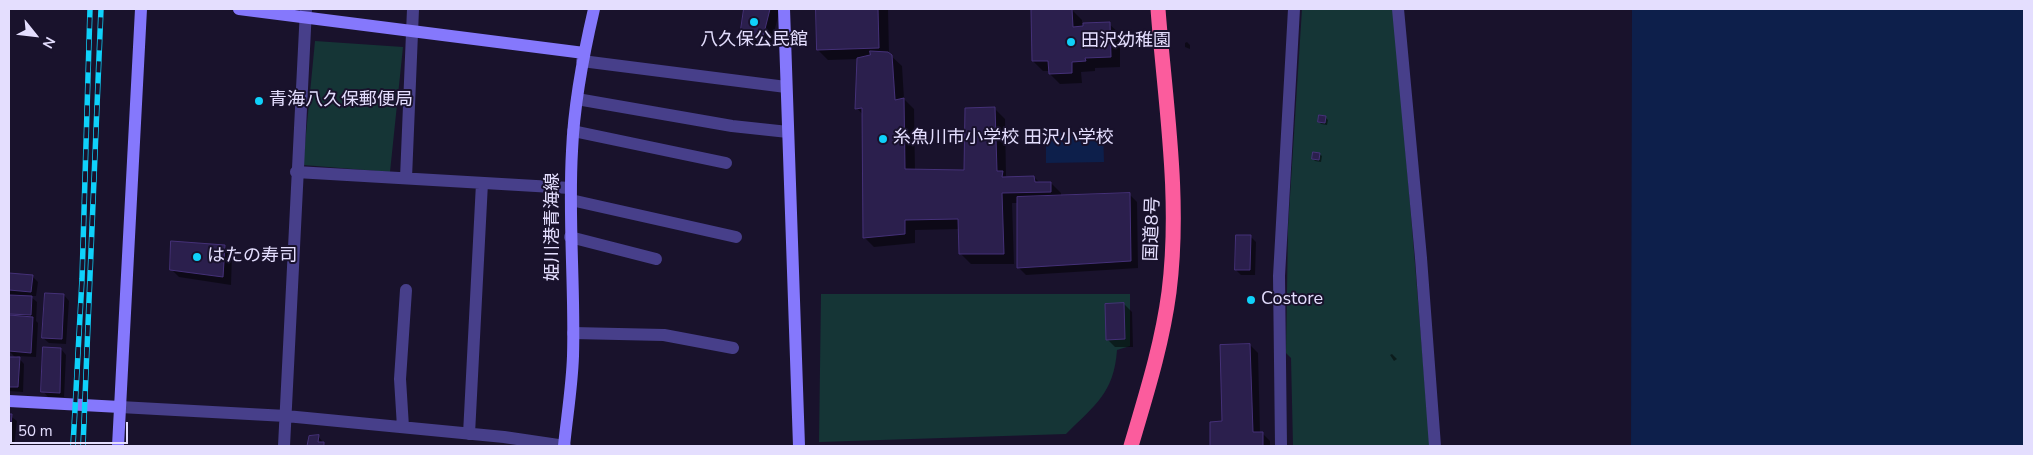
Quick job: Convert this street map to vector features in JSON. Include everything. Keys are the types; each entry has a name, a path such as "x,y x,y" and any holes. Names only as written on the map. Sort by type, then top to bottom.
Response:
{"highway":[{"name":"国道8号","path":"1131,446 1160,346 1172,261 1172,173 1158,9"}],"street":[{"path":"118,446 141,9"},
{"path":"239,9 306,13 412,32 786,87"},
{"path":"406,178 413,9"},
{"name":"姫川港青海線","path":"564,446 573,357 570,194 573,131 583,57 594,9"},
{"path":"784,9 799,446"},
{"path":"1281,446 1279,276 1294,9"},
{"path":"1398,9 1421,258 1435,446"},
{"path":"284,446 296,172 306,13"},
{"path":"577,100 732,126 788,132"},
{"path":"573,131 726,162"},
{"path":"296,172 482,183 570,194 736,237"},
{"path":"469,434 482,183"},
{"path":"570,237 656,259"},
{"path":"402,427 400,379 406,290"},
{"path":"573,332 664,335 732,348"},
{"path":"9,401 286,416 504,437 564,446"}],"green space":[{"path":"1302,9 1394,9 1430,446 1293,446 1291,358 1286,353 1288,228"},
{"path":"315,41 403,47 390,172 303,165"},
{"path":"821,294 1130,294 1130,346 1117,350 1112,377 1107,388 1094,406 1066,434 819,442"}],"water":[{"path":"1632,9 2024,9 2024,446 1631,446"},
{"path":"1103,132 1104,162 1046,163 1046,133"}],"building":[{"name":"八久保公民館","path":"744,9 770,9 762,41 740,36"},
{"path":"816,9 878,9 879,48 817,50"},
{"name":"田沢幼稚園","path":"1072,9 1073,27 1083,26 1083,23 1110,22 1111,57 1085,58 1086,61 1072,62 1072,73 1049,74 1048,61 1032,61 1031,10"},
{"name":"糸魚川市小学校 田沢小学校","path":"870,51 888,52 892,55 895,100 904,98 905,169 964,170 965,108 995,107 997,171 1003,171 1002,177 1034,176 1035,182 1051,182 1051,192 1002,193 1004,254 959,254 958,219 905,220 905,234 863,238 862,108 855,109 857,58 870,55"},
{"path":"1319,115 1326,116 1325,123 1318,122"},
{"path":"1313,152 1320,153 1319,160 1312,159"},
{"path":"1130,193 1131,261 1017,268 1017,197"},
{"path":"1236,235 1251,235 1250,270 1235,270"},
{"name":"はたの寿司","path":"171,241 225,245 223,277 170,270"},
{"path":"9,273 33,275 31,292 9,290"},
{"path":"45,293 64,294 62,339 42,338"},
{"path":"9,295 32,296 31,315 9,314"},
{"path":"1124,303 1125,339 1106,340 1105,304"},
{"path":"9,315 33,317 31,353 9,351"},
{"path":"1250,344 1253,432 1263,432 1263,446 1210,446 1210,422 1222,421 1220,345"},
{"path":"43,347 61,348 60,393 41,392"},
{"path":"9,357 20,357 18,387 9,387"},
{"path":"9,414 12,414 9,446"},
{"path":"319,435 318,442 324,442 324,446 307,446 309,436"}],"railway":[{"path":"73,446 82,279 90,9"},
{"path":"83,446 101,9"}],"place":[{"name":"八久保公民館","path":"754,22"},
{"name":"田沢幼稚園","path":"1071,42"},
{"name":"青海八久保郵便局","path":"259,101"},
{"name":"糸魚川市小学校 田沢小学校","path":"883,139"},
{"name":"はたの寿司","path":"197,257"},
{"name":"Costore","path":"1251,300"}]}
